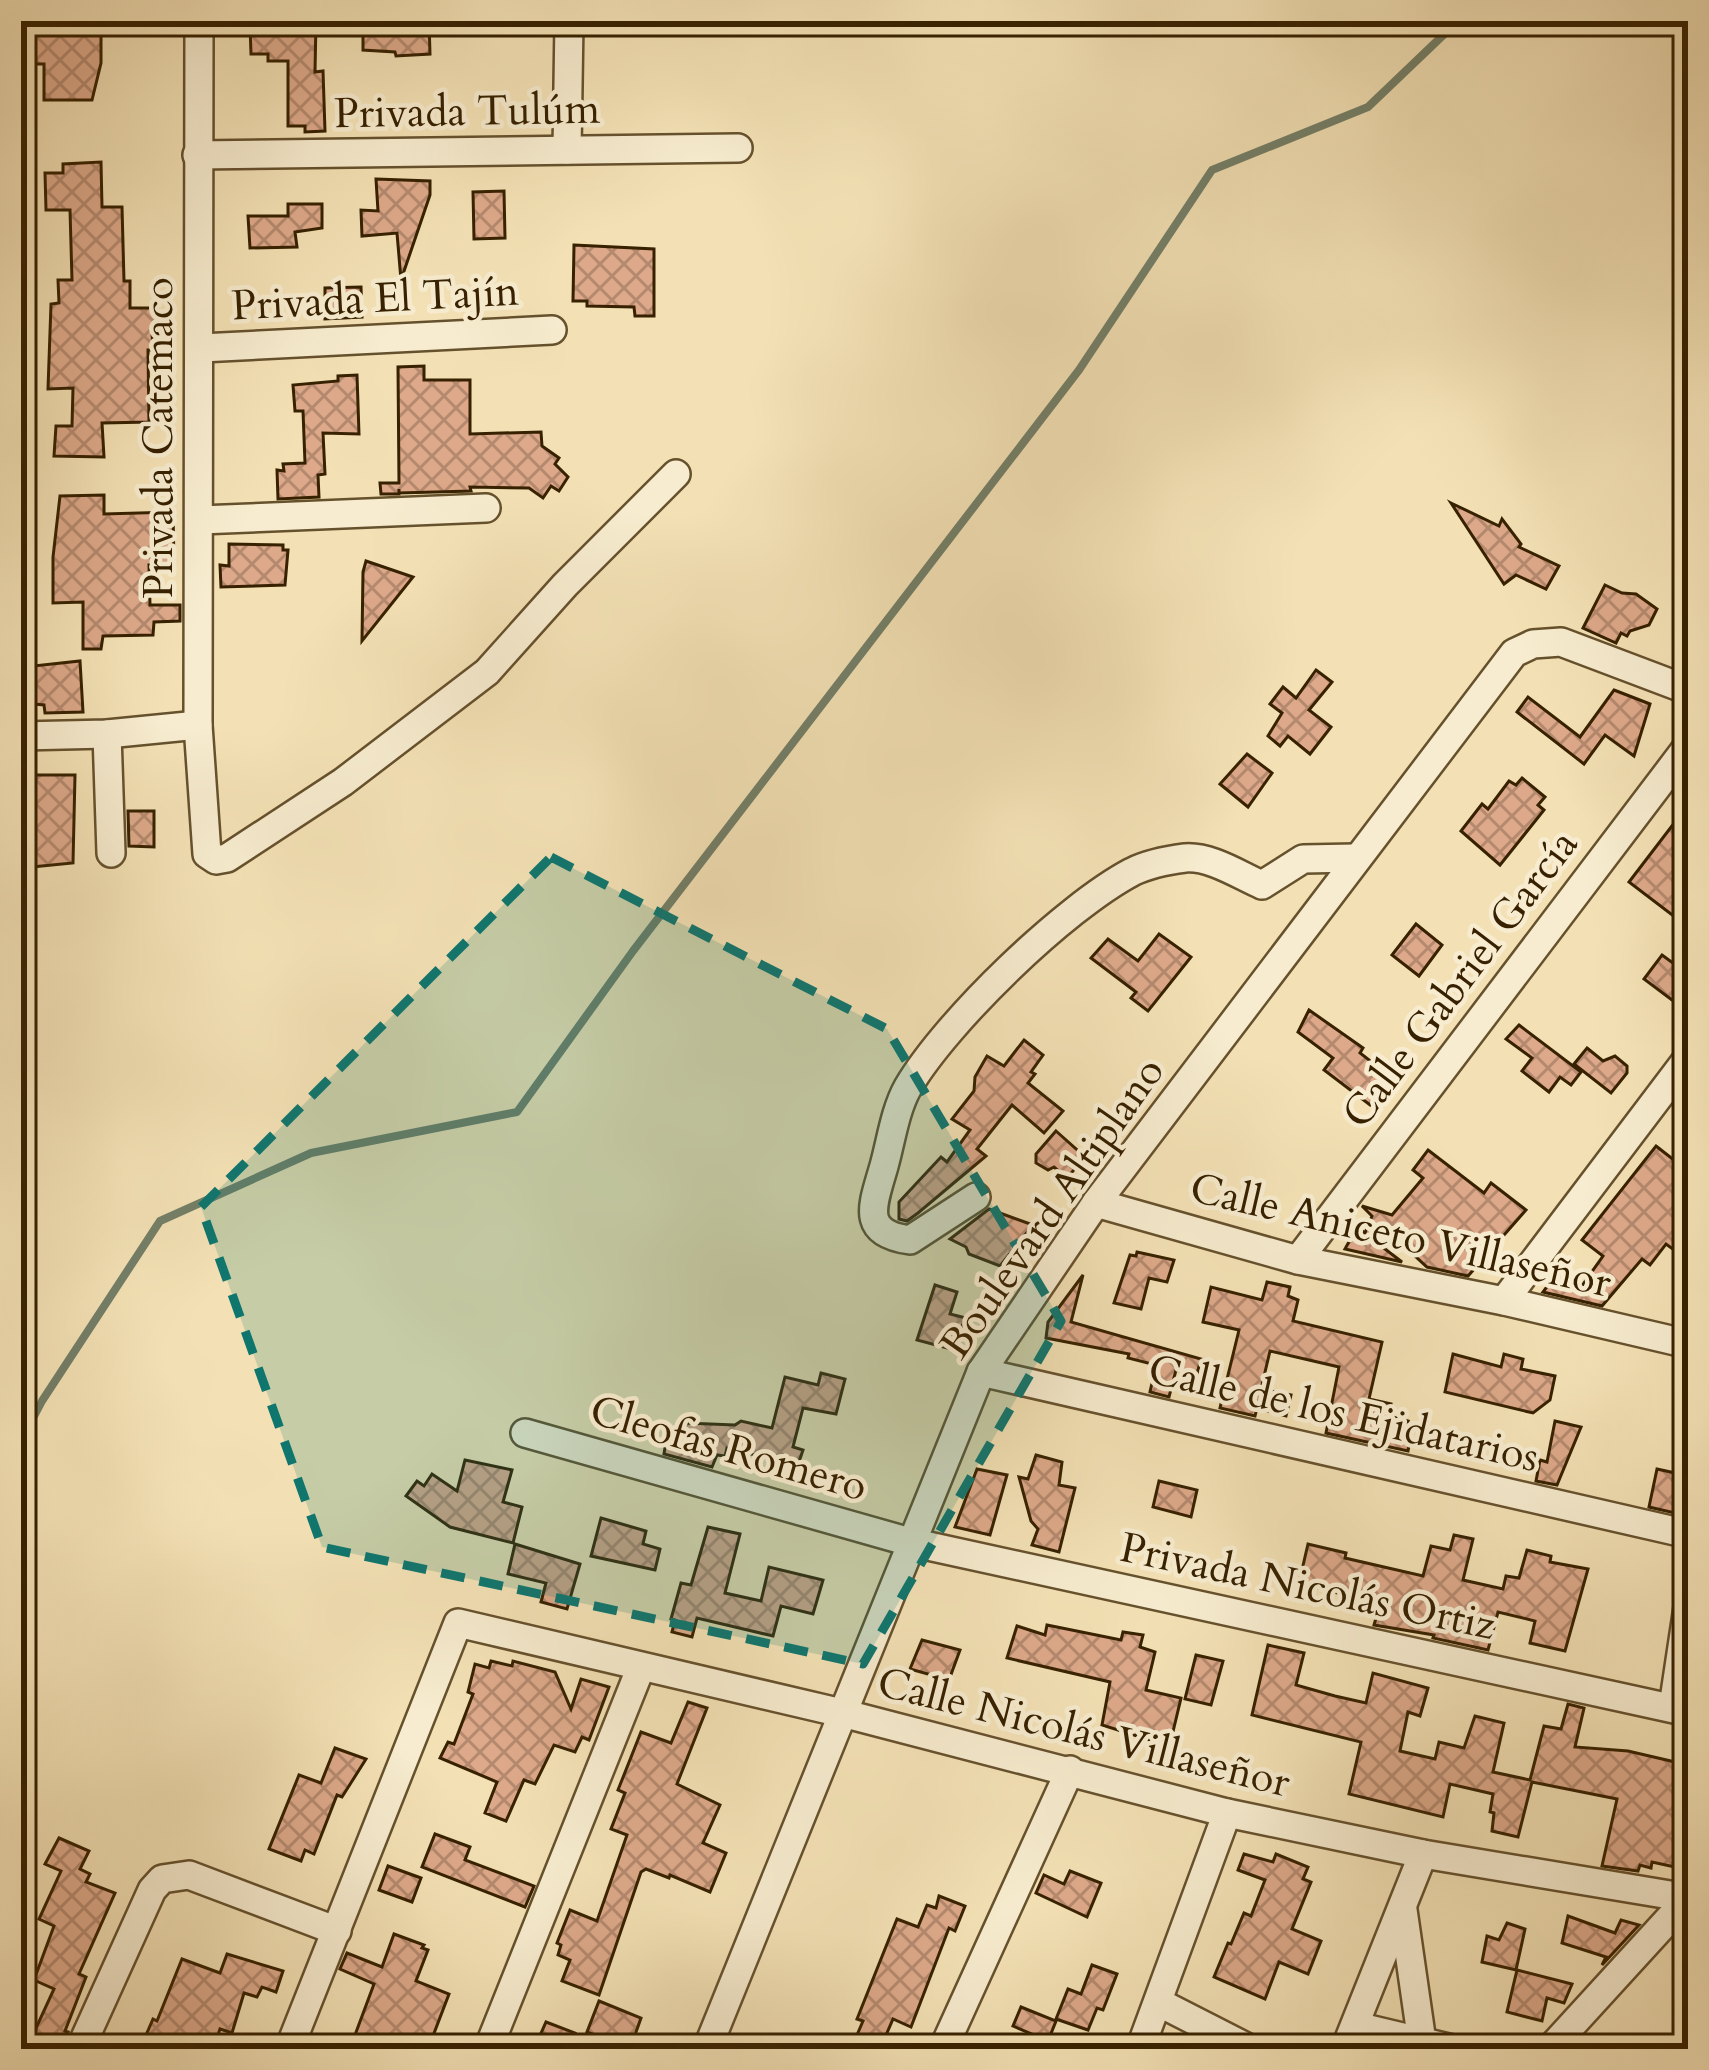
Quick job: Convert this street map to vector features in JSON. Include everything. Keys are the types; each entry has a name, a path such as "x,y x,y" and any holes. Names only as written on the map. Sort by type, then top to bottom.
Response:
{"street":[{"name":"Privada Catemaco","path":"199,21 198,725 207,854 217,860 227,858 343,782 487,672 565,585 676,474"},
{"path":"567,150 569,21"},
{"name":"Privada Tulúm","path":"197,155 738,148"},
{"name":"Privada El Tajín","path":"201,348 553,330"},
{"path":"200,520 486,508"},
{"name":"Boulevard Altiplano","path":"707,2049 981,1372 1096,1203 1514,653 1533,644 1561,642 1688,690"},
{"path":"21,736 198,725"},
{"path":"107,734 111,853"},
{"name":"Calle Gabriel García","path":"1298,1260 1688,746"},
{"path":"976,1197 910,1240 887,1237 875,1226 873,1206 904,1094 930,1052 1015,964 1101,890 1137,869 1184,858 1202,859 1262,885 1304,859 1354,858"},
{"path":"1504,1301 1688,1058"},
{"name":"Calle Aniceto Villaseñor","path":"1096,1203 1298,1260 1688,1344"},
{"name":"Calle de los Ejidatarios","path":"981,1372 1688,1534"},
{"name":"Cleofas Romero","path":"525,1432 910,1542"},
{"name":"Privada Nicolás Ortiz","path":"910,1542 1680,1710"},
{"path":"1680,1710 1688,1607"},
{"name":"Calle Nicolás Villaseñor","path":"337,1931 452,1628 463,1623 1070,1769 1227,1814 1423,1854 1688,1898"},
{"path":"488,2049 641,1667"},
{"path":"943,2049 1070,1769"},
{"path":"1140,2049 1227,1814"},
{"path":"1423,1854 1351,2037 1453,2049"},
{"path":"80,2049 152,1890 162,1879 189,1874 337,1931 289,2049"},
{"path":"1550,2049 1688,1898"},
{"path":"1403,1905 1422,2042"},
{"path":"1158,2002 1250,2049"}],"highlighted area":[{"path":"551,857 887,1029 1061,1321 863,1664 322,1547 201,1207"}],"building":[{"path":"259,21 316,21 315,72 323,71 325,131 305,132 305,126 288,126 288,61 268,61 268,54 251,54 250,26 258,26"},
{"path":"363,21 429,21 430,54 396,56 395,52 363,50"},
{"path":"101,26 101,63 92,100 44,100 44,64 30,64 29,28"},
{"path":"101,162 102,207 122,207 124,281 130,281 130,308 158,308 158,333 152,333 153,350 148,350 149,422 102,423 104,457 54,456 56,426 72,426 73,388 48,389 51,304 59,303 58,280 72,280 70,210 46,210 45,173 63,173 63,164"},
{"path":"376,179 430,181 430,195 401,280 397,233 362,236 361,210 378,211"},
{"path":"504,191 505,238 474,239 473,192"},
{"path":"288,204 322,204 322,228 295,232 297,247 250,248 248,216 288,216"},
{"path":"574,245 654,249 654,316 635,316 634,307 587,306 587,301 573,301"},
{"path":"361,287 362,317 325,319 325,288"},
{"path":"424,366 424,380 470,380 470,434 541,432 542,446 559,458 555,464 568,477 559,491 551,486 543,498 529,488 381,494 380,483 399,483 398,367"},
{"path":"357,375 359,434 323,433 325,474 318,475 319,497 278,499 277,470 284,471 283,464 305,463 303,411 295,411 293,385"},
{"path":"104,495 104,514 173,512 174,564 149,565 150,605 180,605 180,621 154,622 153,635 103,636 101,649 83,649 83,602 53,603 60,496"},
{"path":"1451,503 1499,526 1502,519 1519,547 1559,566 1546,589 1516,575 1504,584"},
{"path":"229,544 283,545 288,550 285,585 221,587 220,565 229,566"},
{"path":"366,561 413,577 362,641 363,572"},
{"path":"1605,585 1636,594 1657,609 1649,625 1627,636 1621,633 1616,643 1583,628"},
{"path":"80,661 83,712 45,713 44,705 33,704 33,666"},
{"path":"1316,670 1332,682 1309,710 1331,727 1310,754 1288,736 1280,746 1268,736 1282,713 1270,704 1283,687 1296,698"},
{"path":"1614,690 1650,704 1634,756 1605,735 1584,764 1517,712 1528,697 1580,737"},
{"path":"1247,754 1272,773 1248,807 1220,784"},
{"path":"75,775 73,863 21,868 21,777"},
{"path":"1522,778 1545,797 1538,805 1544,810 1500,865 1461,831 1482,804 1488,809 1509,781 1516,785"},
{"path":"1688,805 1688,927 1629,882"},
{"path":"128,811 154,811 154,847 129,846"},
{"path":"1416,924 1442,945 1419,976 1392,955"},
{"path":"1159,934 1191,957 1148,1011 1131,998 1136,992 1091,958 1108,939 1138,961"},
{"path":"1662,955 1688,974 1688,1012 1644,979"},
{"path":"1309,1010 1363,1048 1360,1053 1391,1077 1370,1105 1324,1070 1333,1058 1298,1032"},
{"path":"1519,1025 1581,1072 1571,1085 1560,1077 1549,1092 1522,1071 1532,1058 1506,1039"},
{"path":"1024,1040 1043,1055 1028,1083 1063,1111 1044,1133 1012,1105 977,1149 986,1156 907,1221 899,1219 899,1202 941,1157 947,1162 970,1130 952,1119 974,1091 975,1077 987,1056 1004,1066"},
{"path":"1587,1048 1603,1061 1615,1056 1627,1066 1611,1093 1574,1064"},
{"path":"1056,1131 1085,1157 1067,1178 1054,1167 1048,1170 1036,1163 1036,1154"},
{"path":"1656,1146 1688,1171 1688,1260 1666,1244 1650,1265 1642,1259 1602,1306 1543,1292 1557,1273 1579,1290 1603,1256 1582,1240"},
{"path":"1428,1150 1484,1193 1491,1183 1526,1210 1468,1276 1427,1267 1391,1234 1385,1249 1402,1262 1345,1249 1357,1227 1365,1233 1372,1216 1362,1206 1392,1215 1423,1178 1413,1170"},
{"path":"989,1209 1033,1225 1000,1266 969,1254 966,1247 950,1239"},
{"path":"1137,1252 1174,1260 1167,1282 1149,1278 1141,1309 1114,1303 1130,1255"},
{"path":"1083,1275 1071,1322 1201,1359 1197,1374 1176,1370 1169,1397 1150,1392 1156,1365 1128,1358 1129,1354 1046,1338 1048,1322"},
{"path":"1267,1282 1290,1287 1288,1296 1298,1300 1293,1321 1382,1342 1369,1399 1391,1404 1389,1416 1408,1421 1405,1429 1412,1431 1408,1451 1326,1433 1339,1367 1270,1351 1261,1389 1291,1395 1286,1416 1257,1408 1255,1416 1220,1408 1239,1330 1203,1322 1211,1287 1262,1300"},
{"path":"935,1285 957,1292 950,1314 966,1318 951,1349 917,1340"},
{"path":"1453,1354 1501,1367 1504,1354 1523,1359 1521,1369 1555,1376 1550,1400 1533,1413 1445,1392"},
{"path":"821,1373 845,1379 836,1414 803,1408 793,1447 803,1450 792,1483 775,1478 777,1470 769,1468 771,1459 727,1448 712,1467 664,1454 667,1435 680,1438 686,1423 735,1425 741,1421 772,1428 785,1377 818,1385"},
{"path":"1555,1421 1581,1427 1557,1485 1536,1481 1540,1460 1547,1462"},
{"path":"1036,1455 1062,1462 1059,1485 1075,1488 1059,1552 1032,1545 1038,1529 1031,1521 1019,1477 1028,1479"},
{"path":"465,1460 512,1470 503,1502 522,1507 513,1543 450,1527 406,1496 417,1481 424,1486 432,1474 457,1491"},
{"path":"977,1469 1007,1475 990,1535 955,1527"},
{"path":"1657,1469 1684,1475 1675,1513 1649,1507"},
{"path":"1159,1481 1197,1490 1191,1517 1153,1507"},
{"path":"601,1518 646,1531 643,1544 660,1549 655,1570 591,1556"},
{"path":"708,1527 740,1534 725,1593 761,1601 769,1567 823,1580 813,1614 781,1606 773,1636 697,1618 692,1637 672,1632 681,1583 691,1585"},
{"path":"1454,1535 1473,1539 1463,1580 1503,1589 1506,1576 1519,1578 1527,1550 1551,1556 1550,1562 1588,1569 1565,1651 1530,1643 1535,1621 1498,1612 1488,1650 1374,1625 1380,1604 1299,1583 1308,1544 1423,1576 1431,1546 1450,1550"},
{"path":"515,1544 580,1564 567,1609 541,1602 546,1583 508,1574"},
{"path":"1047,1625 1121,1640 1123,1632 1143,1635 1140,1647 1155,1652 1146,1690 1181,1698 1171,1740 1153,1736 1156,1742 1102,1725 1110,1682 1007,1658 1017,1626 1045,1635"},
{"path":"922,1640 960,1650 949,1680 910,1669"},
{"path":"1268,1645 1304,1653 1296,1685 1335,1696 1366,1703 1373,1673 1428,1688 1420,1716 1408,1712 1400,1751 1435,1759 1439,1742 1464,1748 1475,1716 1504,1723 1493,1772 1530,1780 1544,1726 1561,1729 1568,1704 1584,1708 1575,1747 1628,1751 1688,1765 1684,1869 1652,1862 1651,1868 1640,1865 1638,1871 1602,1866 1617,1799 1532,1782 1518,1837 1492,1831 1493,1794 1450,1784 1443,1817 1349,1794 1361,1742 1252,1715"},
{"path":"1196,1655 1223,1661 1211,1705 1185,1699"},
{"path":"491,1661 512,1666 513,1661 555,1672 571,1709 581,1679 609,1687 589,1740 582,1737 575,1752 554,1745 535,1784 524,1780 506,1821 485,1813 497,1782 440,1758 448,1742 454,1744 473,1694 468,1692 475,1664 489,1668"},
{"path":"688,1702 707,1708 677,1784 720,1805 703,1843 726,1853 710,1892 670,1875 641,1872 599,1995 562,1981 570,1960 558,1955 561,1945 557,1943 570,1910 597,1921 627,1835 611,1829 625,1793 618,1790 641,1732 671,1743"},
{"path":"335,1748 366,1759 342,1797 337,1795 314,1854 305,1850 301,1861 269,1849 299,1775 321,1783"},
{"path":"435,1834 470,1847 465,1860 534,1886 525,1907 422,1867"},
{"path":"59,1838 89,1851 80,1869 90,1874 86,1882 115,1893 79,1974 86,1977 62,2049 55,2049 31,2039 54,1989 34,1980 54,1926 39,1919 61,1871 45,1864"},
{"path":"1244,1854 1273,1862 1276,1854 1308,1867 1303,1879 1311,1882 1292,1929 1321,1941 1308,1974 1279,1962 1265,1999 1214,1977 1244,1913 1251,1916 1265,1880 1238,1870"},
{"path":"388,1866 421,1878 412,1902 379,1890"},
{"path":"1070,1871 1101,1883 1087,1917 1036,1893 1044,1875 1064,1884"},
{"path":"939,1896 965,1906 955,1931 949,1928 911,2027 893,2019 880,2049 851,2049 863,2021 857,2019 897,1919 918,1927 927,1905 936,1908"},
{"path":"1568,1916 1615,1933 1621,1920 1639,1925 1602,1965 1606,1957 1562,1943"},
{"path":"1507,1923 1525,1929 1516,1970 1482,1962 1487,1936 1499,1940"},
{"path":"394,1934 428,1950 416,1981 449,1994 428,2049 363,2049 367,2039 355,2035 374,1984 340,1969 347,1953 382,1967"},
{"path":"227,1954 283,1971 276,1992 262,1987 257,1997 244,1993 232,2033 220,2029 213,2049 140,2049 182,1959 220,1973"},
{"path":"1092,1965 1117,1974 1103,2010 1097,2008 1088,2030 1056,2019 1068,1989 1081,1994"},
{"path":"1517,1970 1572,1984 1564,2003 1547,1998 1542,2021 1507,2012"},
{"path":"599,2001 641,2018 630,2049 587,2032"},
{"path":"1021,2007 1056,2021 1048,2041 1013,2026"},
{"path":"546,2022 575,2033 568,2049 534,2049"}],"waterway":[{"path":"21,1441 42,1401 160,1221 311,1153 517,1112 633,951 1079,370 1212,170 1368,107 1458,21"}]}
